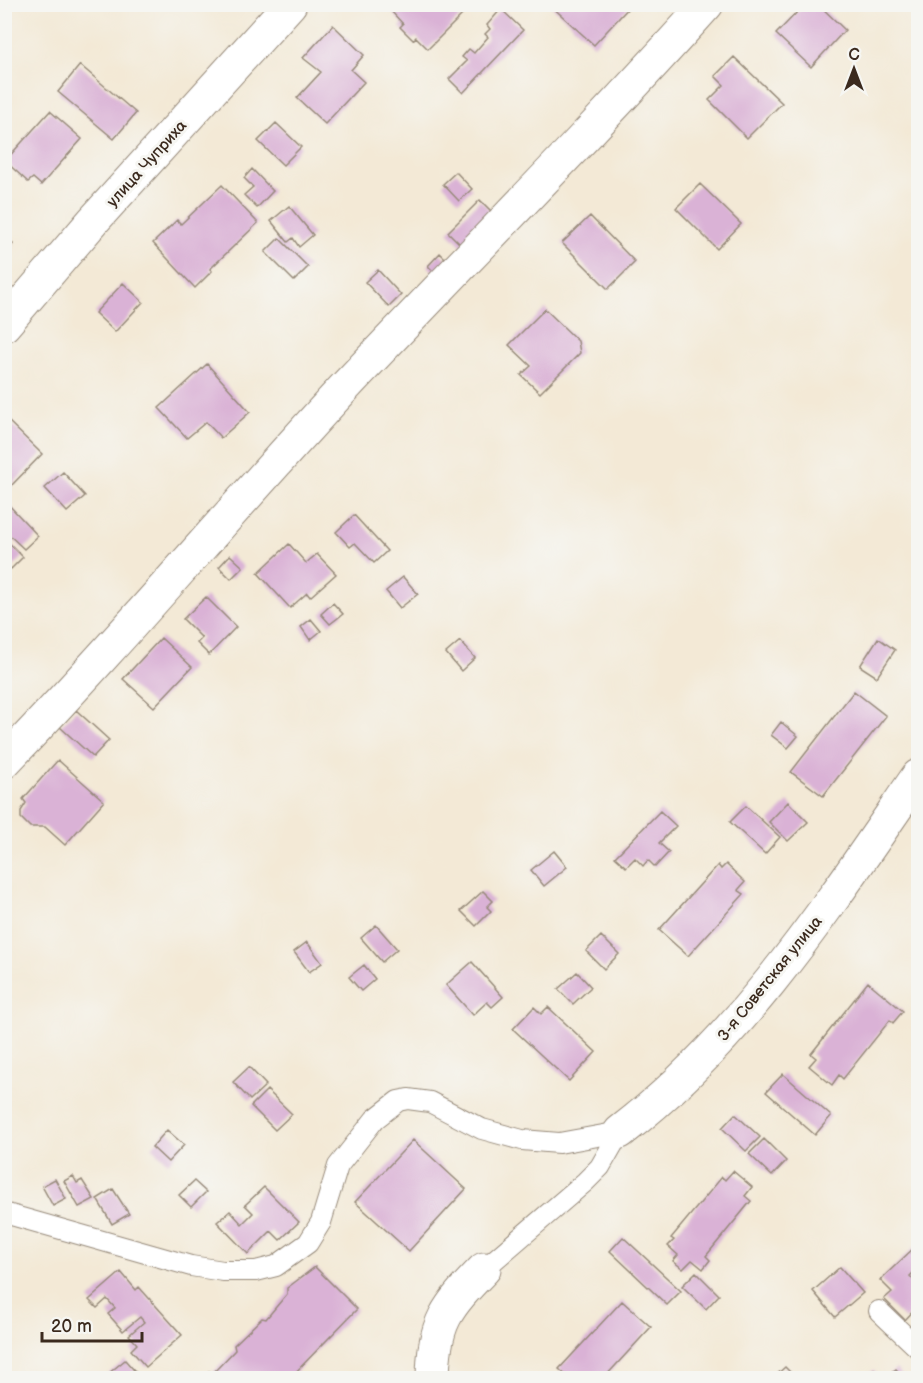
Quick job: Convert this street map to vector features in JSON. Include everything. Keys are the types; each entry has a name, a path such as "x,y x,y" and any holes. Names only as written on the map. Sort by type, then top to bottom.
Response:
{"street":[{"name":"улица Чуприха","path":"4,325 94,220 290,4"},
{"path":"4,762 93,670 224,518 320,414 707,4"},
{"name":"3-я Советская улица","path":"620,1132 649,1110 696,1065 800,946 918,776"},
{"path":"433,1378 437,1333 443,1316 452,1302 484,1269"}],"lane":[{"path":"4,1213 191,1266 223,1271 256,1271 276,1266 308,1243 321,1222 338,1166 371,1124 398,1101 408,1099 430,1102 482,1129 522,1140 560,1143 620,1132"},
{"path":"484,1269 600,1167 620,1132"},
{"path":"879,1311 918,1348"}],"building":[{"path":"395,4 451,4 462,15 428,49 416,37 413,40 400,27 403,24 390,10"},
{"path":"549,4 632,4 594,45"},
{"path":"805,4 818,4 845,30 811,67 776,34"},
{"path":"501,9 523,30 463,93 449,79 467,61 462,57 469,49 474,53 488,37 485,34 490,29 487,25"},
{"path":"333,25 364,55 351,70 364,82 325,124 297,98 321,72 303,58"},
{"path":"734,57 782,103 747,138 709,100 724,85 715,76"},
{"path":"80,65 136,113 114,139 58,92"},
{"path":"50,111 82,139 41,185 33,178 28,182 5,161"},
{"path":"276,123 301,147 283,165 258,141"},
{"path":"252,169 273,191 257,208 244,195 253,187 244,178"},
{"path":"456,172 472,189 459,201 443,184"},
{"path":"700,184 741,224 717,249 676,208"},
{"path":"222,185 258,223 210,269 212,271 195,288 153,243 177,220 181,224"},
{"path":"480,200 494,214 462,246 448,232"},
{"path":"289,206 313,235 299,247 293,238 288,242 271,221"},
{"path":"590,216 635,262 608,289 562,243"},
{"path":"4,237 13,244 4,254"},
{"path":"279,238 308,267 294,281 265,252"},
{"path":"440,253 447,260 435,273 428,266"},
{"path":"378,270 401,295 389,307 365,282"},
{"path":"123,283 143,302 115,332 95,313"},
{"path":"545,309 578,341 580,353 540,393 521,375 531,366 509,345"},
{"path":"207,364 250,412 221,438 206,422 187,438 159,408"},
{"path":"4,417 42,454 9,488 4,484"},
{"path":"63,472 85,496 67,512 45,488"},
{"path":"6,502 38,536 24,549 4,530"},
{"path":"354,515 387,551 374,563 355,543 350,547 336,532"},
{"path":"4,538 23,557 11,569 4,562"},
{"path":"289,544 306,563 317,554 336,574 310,597 307,593 290,608 258,573"},
{"path":"230,555 243,567 231,579 219,567"},
{"path":"403,577 418,594 400,608 386,591"},
{"path":"206,597 236,627 209,655 197,643 202,638 183,619"},
{"path":"333,603 343,614 330,624 321,614"},
{"path":"311,619 321,631 310,640 301,627"},
{"path":"161,638 192,667 154,707 123,679"},
{"path":"878,638 895,650 877,677 860,666"},
{"path":"460,641 475,658 461,671 446,653"},
{"path":"854,691 886,716 823,796 791,772"},
{"path":"76,710 109,740 93,757 60,727"},
{"path":"781,722 798,736 788,748 771,735"},
{"path":"58,760 104,801 65,845 45,827 30,827 21,818 21,811 26,803 23,799"},
{"path":"788,802 808,822 788,841 769,822"},
{"path":"746,806 780,837 765,854 730,822"},
{"path":"660,811 676,826 659,843 669,852 655,867 648,860 643,866 635,858 626,867 615,857"},
{"path":"554,851 567,867 544,886 531,870"},
{"path":"726,864 745,882 738,890 744,894 688,956 659,930 718,865 721,869"},
{"path":"483,891 493,901 487,907 491,911 476,926 461,911"},
{"path":"376,925 397,949 382,962 361,938"},
{"path":"601,936 619,954 604,969 586,951"},
{"path":"307,942 322,963 309,972 294,952"},
{"path":"472,962 503,997 492,1007 487,1002 473,1015 446,985"},
{"path":"364,965 375,979 361,991 349,977"},
{"path":"577,972 591,987 573,1004 558,989"},
{"path":"868,982 903,1011 893,1023 890,1020 843,1079 839,1075 832,1085 809,1066 816,1058 811,1054"},
{"path":"534,1007 541,1014 548,1007 596,1052 569,1081 513,1029"},
{"path":"249,1067 266,1085 250,1100 233,1082"},
{"path":"783,1074 831,1116 815,1135 766,1092"},
{"path":"267,1090 292,1114 275,1130 251,1106"},
{"path":"735,1114 760,1137 746,1151 722,1128"},
{"path":"167,1130 184,1145 168,1162 152,1147"},
{"path":"764,1139 786,1161 772,1176 749,1154"},
{"path":"413,1140 466,1189 409,1251 355,1202"},
{"path":"733,1171 752,1187 745,1196 751,1201 706,1256 710,1260 703,1269 692,1260 683,1269 673,1261 678,1255 668,1246 674,1240 671,1238 722,1177 725,1180"},
{"path":"73,1176 77,1183 82,1180 94,1199 79,1207 64,1181"},
{"path":"55,1179 66,1199 53,1206 42,1186"},
{"path":"194,1181 206,1192 191,1207 179,1195"},
{"path":"264,1187 299,1222 280,1240 271,1231 248,1254 217,1222 230,1211 242,1224 253,1213 245,1205"},
{"path":"113,1189 129,1214 112,1224 97,1199"},
{"path":"623,1237 681,1291 667,1305 610,1251"},
{"path":"916,1246 918,1248 918,1268 910,1276 918,1285 918,1306 905,1320 884,1299 892,1292 880,1280"},
{"path":"315,1267 357,1309 290,1378 203,1378 209,1371 212,1374 235,1350 234,1345 262,1318 266,1319 287,1294 287,1288"},
{"path":"840,1267 863,1293 835,1317 813,1291"},
{"path":"121,1272 136,1290 139,1287 182,1335 146,1367 131,1350 137,1344 129,1335 144,1322 140,1317 123,1331 108,1314 115,1308 107,1299 97,1308 89,1300"},
{"path":"696,1272 719,1295 706,1309 682,1286"},
{"path":"622,1301 651,1327 604,1378 569,1378 559,1369"},
{"path":"125,1360 141,1378 103,1378"},
{"path":"785,1367 796,1378 773,1378"},
{"path":"896,1369 904,1378 884,1378"},
{"path":"874,1370 880,1378 863,1378"}]}
